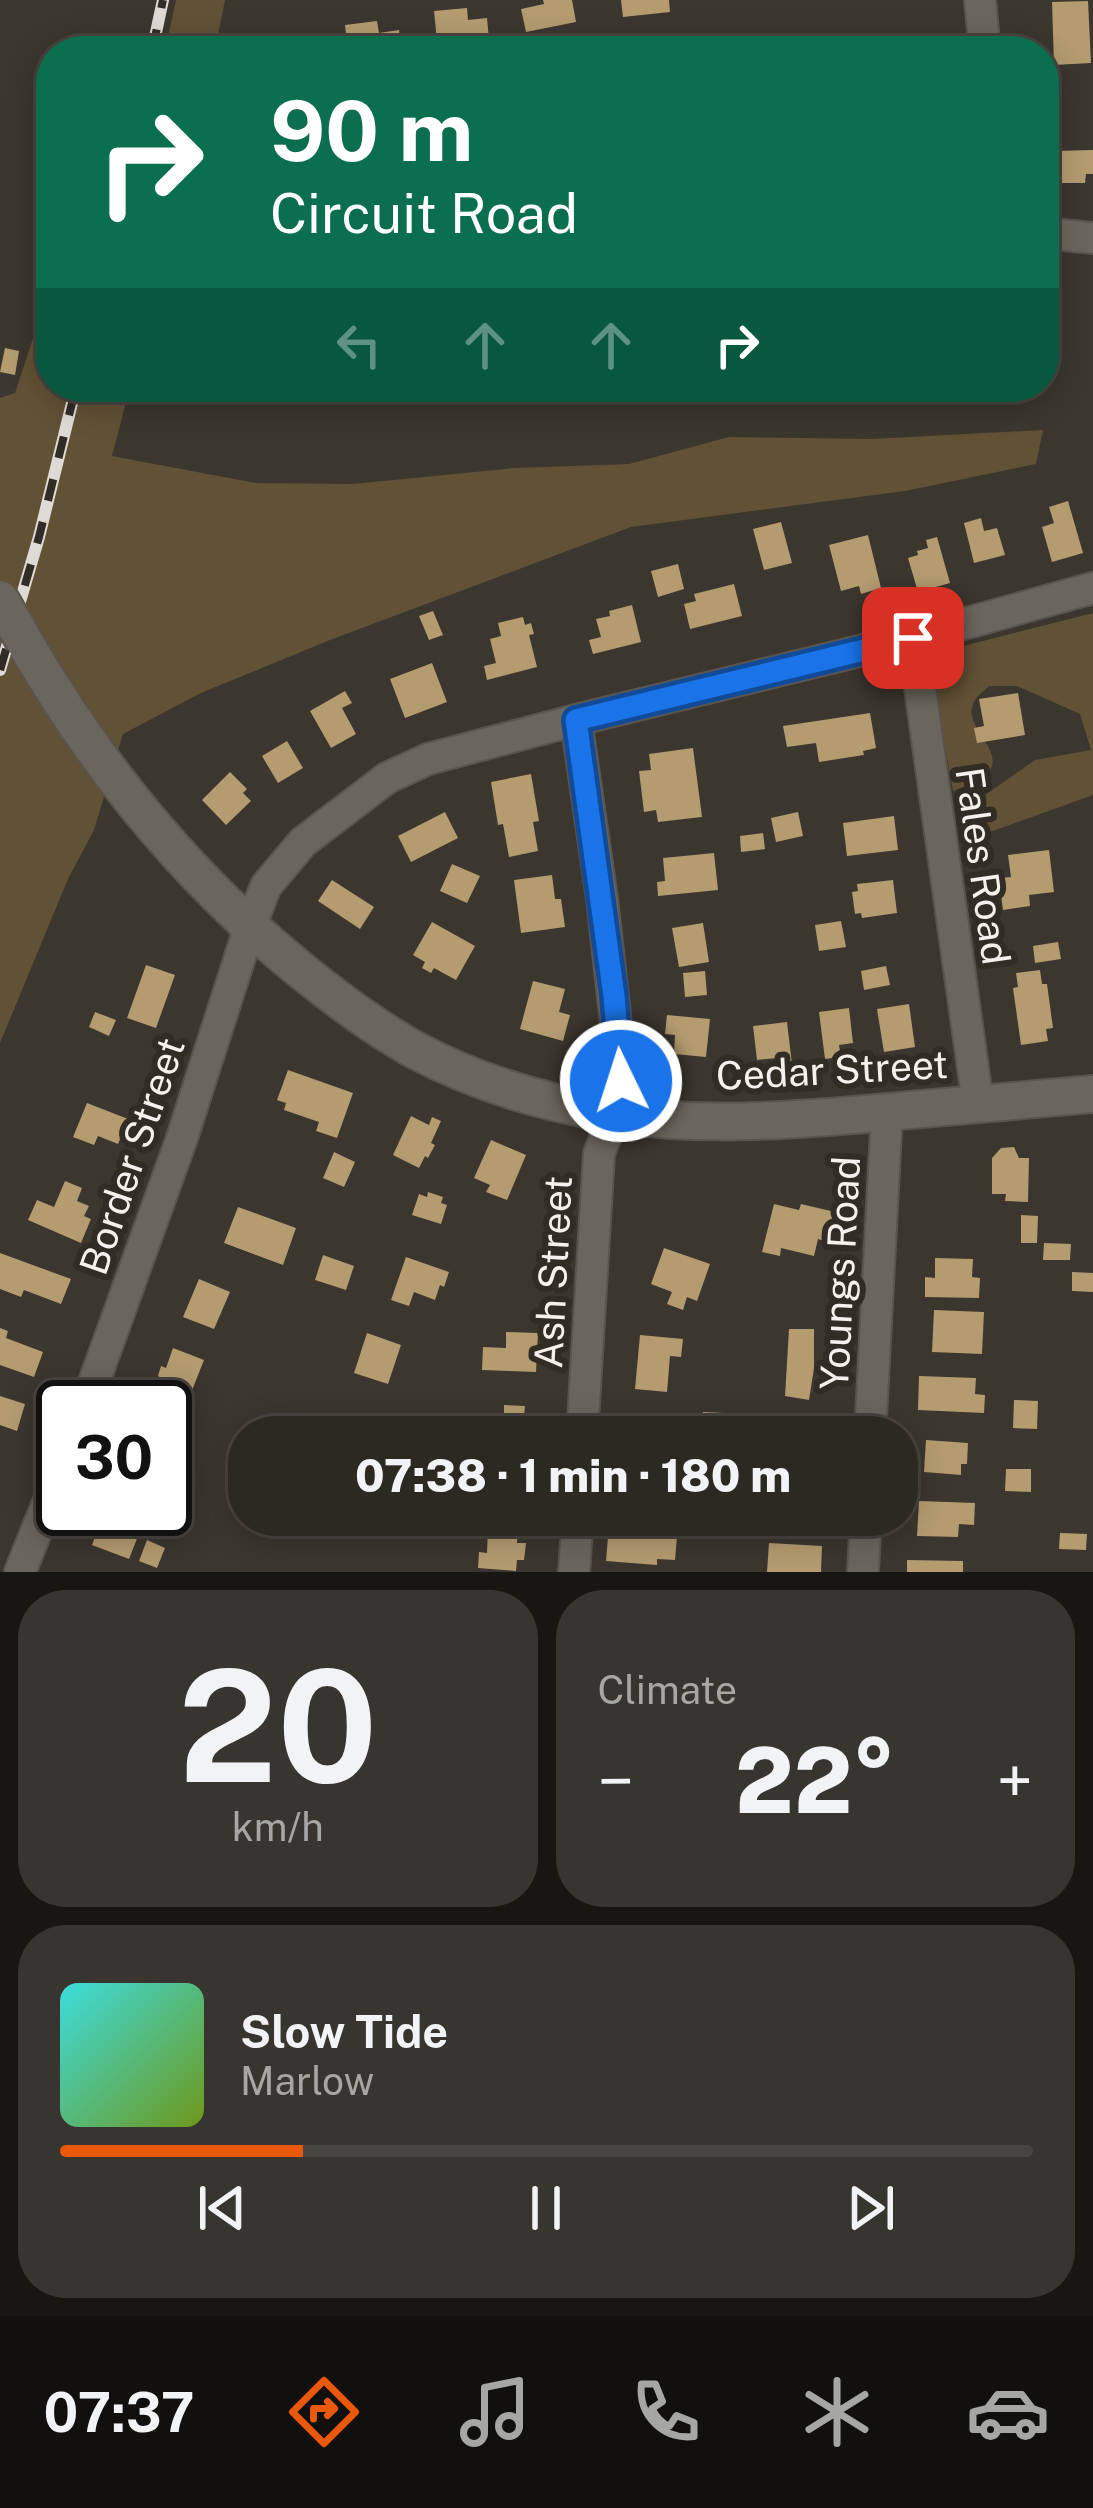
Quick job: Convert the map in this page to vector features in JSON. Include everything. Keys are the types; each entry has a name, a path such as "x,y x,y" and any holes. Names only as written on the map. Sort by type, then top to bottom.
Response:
{"street":[{"path":"980,0 984,36"},
{"path":"1059,235 1093,238"},
{"name":"Border Street","path":"95,1380 182,1138 249,929 266,886 303,842 388,778 428,759 1093,588"},
{"name":"Cedar Street","path":"0,599 76,726 167,845 249,929 342,1003 413,1049 502,1088 614,1114 765,1123 1093,1094"},
{"name":"Fales Road","path":"913,638 978,1104"},
{"name":"Ash Street","path":"576,720 621,1081 598,1154 583,1416"},
{"name":"Youngs Road","path":"871,1416 887,1112"},
{"path":"20,1572 36,1533"},
{"path":"574,1572 577,1536"},
{"path":"863,1572 865,1536"}],"shaded area":[{"path":"176,0 225,0 218,36 168,36"},
{"path":"36,329 36,402 126,402 112,456 256,483 353,484 514,468 629,464 729,437 871,439 1043,430 1036,464 905,491 631,527 330,640 201,693 123,734 94,830 68,879 0,1043 0,398 15,393"},
{"path":"1093,613 1093,795 962,842 958,814 1035,760 1091,750 1080,714 1017,686 989,686 976,698 972,710 993,760 990,770 978,781 953,791 930,665 936,653"}],"building":[{"path":"543,0 572,0 576,22 526,32 521,9 544,4"},
{"path":"621,0 669,0 670,12 623,17"},
{"path":"1088,1 1091,63 1059,65 1052,2"},
{"path":"467,8 468,20 487,18 489,36 436,36 434,11"},
{"path":"377,21 379,33 399,30 400,36 346,36 345,25"},
{"path":"1093,150 1093,174 1086,174 1085,183 1059,183 1059,151"},
{"path":"5,348 19,351 15,375 0,372"},
{"path":"1068,501 1083,553 1052,562 1042,527 1054,523 1049,507"},
{"path":"981,518 984,531 997,528 1005,555 974,563 964,523"},
{"path":"781,522 792,563 764,570 753,529"},
{"path":"868,535 881,588 861,594 859,586 841,591 829,545"},
{"path":"937,537 950,583 918,592 908,558 928,548 926,540"},
{"path":"678,564 684,589 658,597 651,571"},
{"path":"734,584 742,616 690,629 684,604 696,601 694,594"},
{"path":"632,605 641,642 593,654 589,640 601,637 596,619"},
{"path":"433,611 443,635 429,640 419,616"},
{"path":"523,617 525,625 531,623 534,634 529,635 537,667 487,680 484,666 496,663 490,639 501,636 498,623"},
{"path":"432,663 447,702 405,718 390,679"},
{"path":"345,691 352,703 342,708 356,734 331,748 310,711"},
{"path":"1018,693 1025,735 977,743 974,728 984,726 979,699"},
{"path":"870,713 876,748 863,751 864,755 819,762 816,743 787,747 783,726"},
{"path":"287,741 303,768 278,783 262,756"},
{"path":"693,748 702,817 658,822 656,810 644,812 639,771 651,770 649,754"},
{"path":"230,772 247,789 243,793 251,801 226,825 202,800"},
{"path":"531,774 539,821 533,822 538,851 509,857 491,782"},
{"path":"445,812 458,838 411,862 398,836"},
{"path":"798,812 803,836 776,842 771,818"},
{"path":"894,816 898,850 847,856 843,823"},
{"path":"763,833 765,849 741,852 740,836"},
{"path":"1049,850 1054,892 1029,895 1030,906 1003,910 999,878 1011,877 1008,855"},
{"path":"714,853 718,890 658,896 657,882 665,881 663,858"},
{"path":"452,864 480,876 467,903 440,891"},
{"path":"552,875 565,927 521,933 514,880"},
{"path":"332,880 374,907 360,929 318,901"},
{"path":"893,880 897,913 862,918 861,913 855,914 852,892 858,891 857,884"},
{"path":"841,921 846,947 819,951 815,925"},
{"path":"432,922 475,946 456,980 434,968 431,973 422,968 425,962 413,955"},
{"path":"703,923 709,962 679,967 672,928"},
{"path":"1058,942 1061,959 1035,963 1033,946"},
{"path":"146,965 175,975 156,1028 127,1018"},
{"path":"886,966 890,985 864,990 861,971"},
{"path":"1040,970 1042,984 1047,984 1053,1028 1046,1029 1048,1041 1021,1045 1013,988 1018,987 1016,973"},
{"path":"705,971 707,995 685,997 683,973"},
{"path":"533,981 565,989 559,1012 570,1015 563,1041 520,1029"},
{"path":"909,1004 915,1047 884,1052 877,1009"},
{"path":"849,1008 853,1043 839,1045 841,1057 825,1059 819,1012"},
{"path":"95,1012 116,1020 109,1036 89,1027"},
{"path":"667,1015 710,1019 706,1057 674,1054 675,1035 665,1034"},
{"path":"787,1022 792,1064 779,1065 777,1058 757,1060 753,1026"},
{"path":"288,1070 353,1093 337,1138 316,1131 319,1122 284,1110 286,1103 277,1100"},
{"path":"87,1103 128,1119 118,1144 98,1136 94,1145 73,1137"},
{"path":"411,1116 429,1125 432,1117 441,1121 431,1143 435,1145 419,1168 393,1155"},
{"path":"491,1140 526,1155 507,1200 486,1192 490,1185 474,1178"},
{"path":"1014,1147 1019,1158 1029,1158 1028,1202 1005,1201 1006,1194 992,1194 992,1158 1001,1148"},
{"path":"334,1152 355,1162 344,1187 323,1178"},
{"path":"65,1181 82,1188 77,1201 89,1206 84,1216 91,1219 81,1243 28,1220 37,1200 54,1207"},
{"path":"428,1192 443,1197 441,1203 447,1205 441,1224 412,1215 419,1194 427,1197"},
{"path":"774,1204 835,1212 828,1242 818,1239 814,1256 781,1248 780,1256 762,1252"},
{"path":"238,1207 296,1228 283,1265 224,1243"},
{"path":"1021,1215 1038,1216 1037,1243 1021,1243"},
{"path":"1044,1243 1071,1244 1070,1260 1043,1260"},
{"path":"664,1248 710,1264 697,1301 687,1297 683,1310 667,1304 672,1292 651,1284"},
{"path":"0,1253 71,1279 61,1304 24,1290 21,1297 0,1289"},
{"path":"323,1255 354,1266 346,1290 315,1280"},
{"path":"406,1257 449,1272 435,1300 414,1292 409,1306 391,1300"},
{"path":"935,1258 973,1259 972,1277 980,1278 979,1298 925,1297 925,1277 935,1278"},
{"path":"1072,1272 1093,1273 1093,1292 1072,1291"},
{"path":"199,1279 230,1292 214,1329 183,1317"},
{"path":"934,1310 984,1312 982,1354 932,1352"},
{"path":"0,1328 8,1331 6,1338 43,1352 34,1377 0,1365"},
{"path":"789,1329 814,1329 809,1400 785,1396"},
{"path":"506,1332 538,1333 536,1372 482,1370 483,1347 506,1348"},
{"path":"367,1333 401,1345 388,1384 354,1373"},
{"path":"640,1335 683,1339 681,1357 670,1356 667,1392 635,1389"},
{"path":"173,1348 204,1360 192,1390 192,1380 160,1380 161,1366 166,1368"},
{"path":"919,1376 976,1378 975,1394 985,1395 984,1413 918,1410"},
{"path":"0,1396 25,1404 17,1431 0,1425"},
{"path":"1014,1400 1038,1401 1037,1429 1013,1428"},
{"path":"504,1405 525,1406 524,1416 494,1416 504,1415"},
{"path":"926,1440 968,1443 961,1475 924,1472"},
{"path":"1006,1469 1031,1469 1031,1492 1005,1491"},
{"path":"919,1501 975,1503 974,1525 959,1524 958,1537 917,1536"},
{"path":"1060,1533 1087,1534 1086,1550 1059,1549"},
{"path":"95,1536 138,1536 129,1559 92,1545"},
{"path":"488,1536 518,1536 517,1543 526,1543 524,1560 517,1560 516,1571 478,1568 479,1552 487,1553"},
{"path":"608,1536 677,1536 675,1560 657,1559 657,1565 606,1561"},
{"path":"147,1540 165,1548 157,1568 139,1561"},
{"path":"769,1543 822,1546 821,1572 767,1572"},
{"path":"907,1560 963,1561 963,1572 907,1572"}],"railway":[{"path":"155,36 163,0"},
{"path":"0,670 72,402"}],"route":[{"path":"621,1081 602,898 576,720 913,638"}]}
